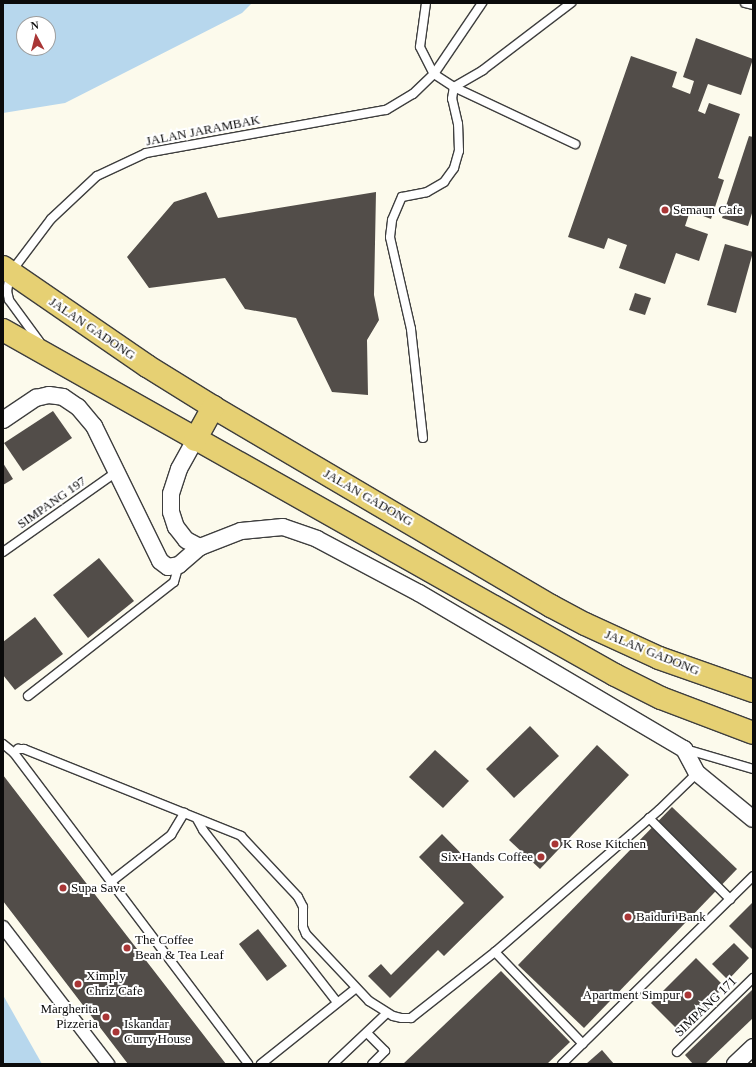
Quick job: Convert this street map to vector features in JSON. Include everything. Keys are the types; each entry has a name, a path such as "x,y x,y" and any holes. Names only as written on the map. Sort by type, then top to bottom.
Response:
{"main road":[{"name":"JALAN GADONG","path":"5,272 142,363 212,407 585,624 659,658 753,691"},
{"path":"3,330 195,440 615,675 661,698 753,732"},
{"path":"195,440 212,407"}],"street":[{"path":"3,420 36,398 49,395 63,397 78,407 94,426 115,473 160,561 168,567 179,565 200,547 222,541 241,531 283,527 317,539 419,593 684,749 698,773 753,819"},
{"path":"195,440 179,469 171,494 170,512 176,527 186,540 200,547"},
{"path":"3,927 108,1064"},
{"path":"735,1064 753,1047"}],"lane":[{"path":"426,3 420,47 434,74 454,87 496,104 575,144"},
{"name":"JALAN JARAMBAK","path":"54,359 9,300 5,272 51,219 97,176 146,153 386,110 413,94 434,74 482,3"},
{"path":"423,438 411,329 391,231 392,220 402,197 427,192 444,182 454,168 459,151 458,124 452,99 454,87 482,70 571,3"},
{"path":"745,3 753,6"},
{"name":"SIMPANG 197","path":"3,552 115,473"},
{"path":"28,696 174,582 179,565"},
{"path":"3,744 14,752 23,767 112,881 248,1064"},
{"path":"14,752 18,749 24,749 197,819 231,831 249,843 298,897 303,907 303,927 306,934 355,989 387,1013 411,1018 495,952 649,818 698,773"},
{"path":"684,749 753,769"},
{"path":"112,881 171,835 184,813"},
{"path":"649,818 730,899"},
{"path":"197,819 203,830 336,1002"},
{"path":"562,1064 753,876"},
{"path":"495,952 582,1044"},
{"name":"SIMPANG 171","path":"677,1052 753,978"},
{"path":"261,1064 336,1002 355,989"},
{"path":"333,1064 368,1034 387,1013"},
{"path":"368,1034 385,1051 372,1064"}],"water":[{"path":"3,3 252,3 242,13 65,103 3,113"},
{"path":"3,995 42,1064 3,1064"}],"building":[{"path":"696,38 753,59 741,95 708,84 698,111 705,114 709,103 740,114 718,178 724,180 711,219 690,211 685,226 708,234 699,261 676,253 665,284 619,268 627,245 608,238 604,249 568,237 631,56 677,72 672,87 690,94 694,81 683,77"},
{"path":"749,136 753,137 753,210 748,226 722,218"},
{"path":"206,192 218,218 376,192 374,295 379,320 367,340 368,395 332,392 296,318 245,309 225,278 149,288 127,257 174,202"},
{"path":"725,244 753,252 736,313 707,305"},
{"path":"635,293 651,298 645,315 629,310"},
{"path":"53,411 72,438 23,471 4,443"},
{"path":"3,463 13,479 3,485"},
{"path":"99,558 134,601 88,638 53,595"},
{"path":"35,617 63,654 15,690 3,675 3,642"},
{"path":"530,726 559,756 514,798 486,769"},
{"path":"597,745 629,775 540,869 509,840"},
{"path":"435,750 469,781 443,808 409,777"},
{"path":"3,775 226,1064 128,1064 3,901"},
{"name":"Baiduri Bank","path":"672,807 737,869 584,1028 518,965"},
{"path":"442,834 504,897 444,956 438,950 390,998 368,976 381,964 391,975 464,903 419,857"},
{"path":"753,902 753,950 729,926"},
{"path":"258,929 287,966 267,981 239,944"},
{"path":"734,943 749,958 728,980 712,964"},
{"name":"Apartment Simpur","path":"696,958 725,987 680,1032 651,1003"},
{"path":"501,971 570,1042 547,1064 403,1064"},
{"path":"753,989 753,1018 705,1064 693,1064 685,1055"},
{"path":"602,1050 614,1064 586,1064"}],"place":[{"name":"Semaun Cafe","path":"665,210"},
{"name":"K Rose Kitchen","path":"555,844"},
{"name":"Six Hands Coffee","path":"541,857"},
{"name":"Supa Save","path":"63,888"},
{"name":"Baiduri Bank","path":"628,917"},
{"name":"The Coffee Bean & Tea Leaf","path":"127,948"},
{"name":"Ximply Chriz Cafe","path":"78,984"},
{"name":"Apartment Simpur","path":"688,995"},
{"name":"Margherita Pizzeria","path":"106,1017"},
{"name":"Iskandar Curry House","path":"116,1032"}]}
